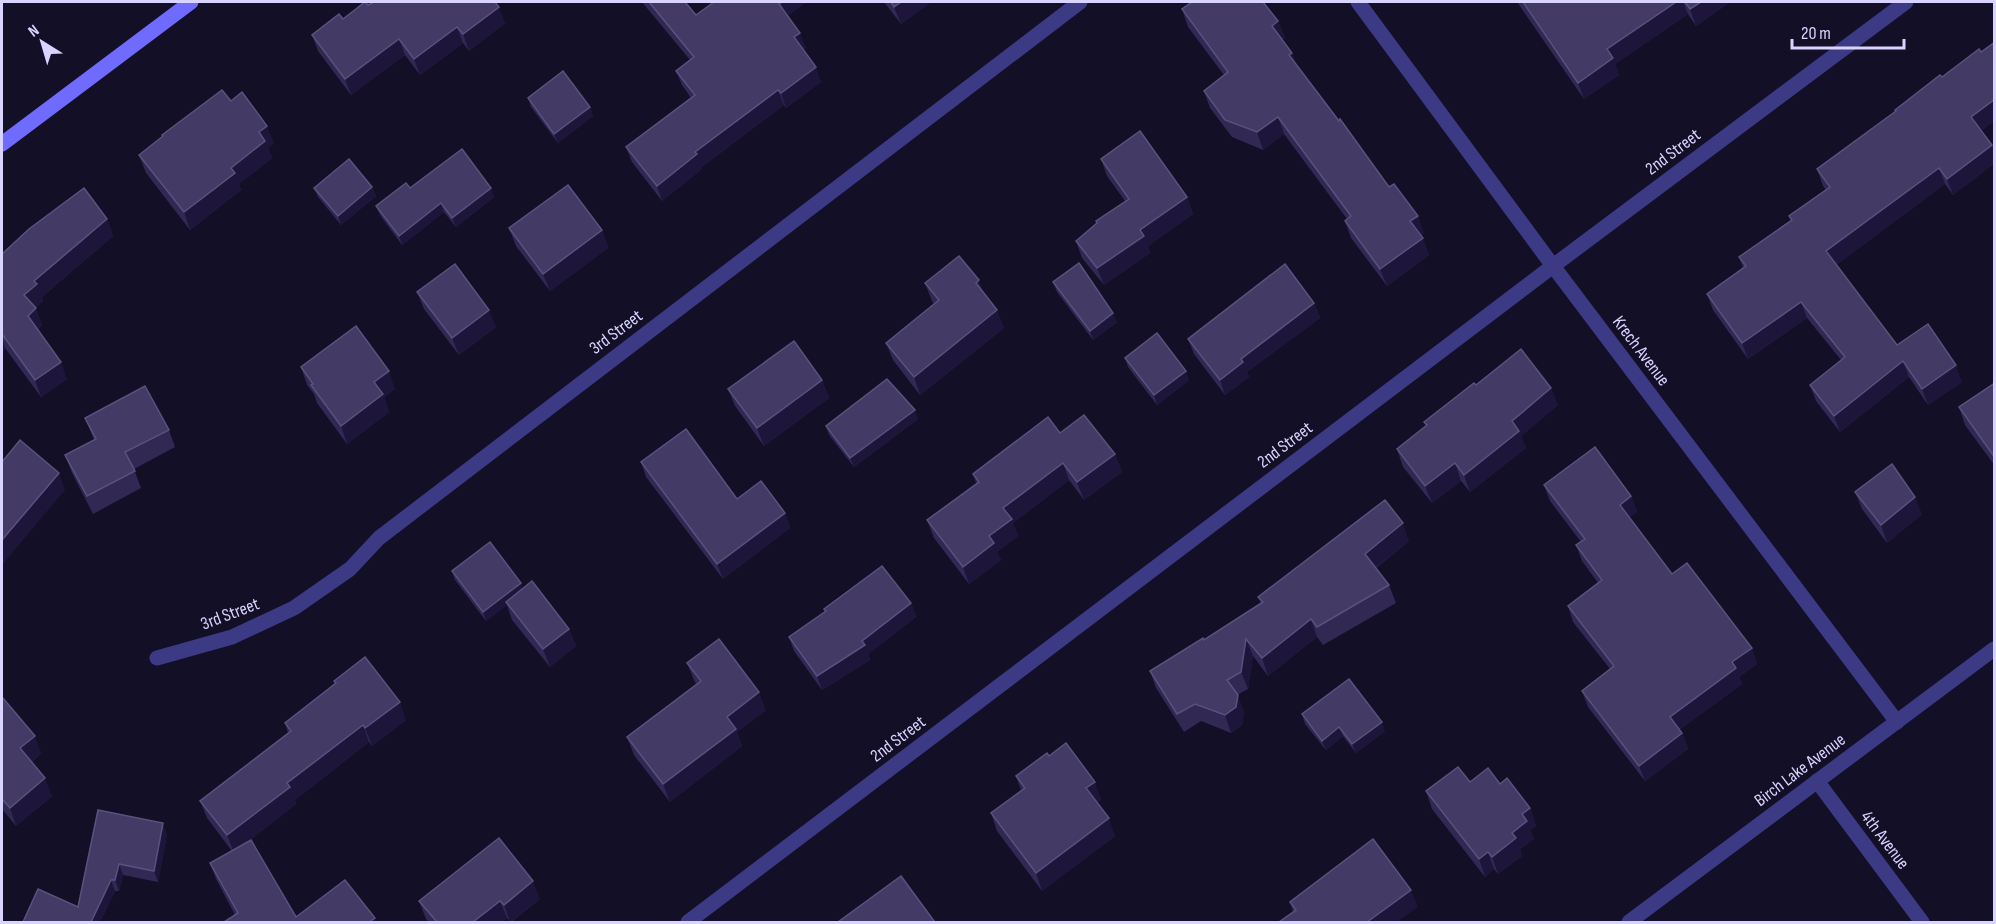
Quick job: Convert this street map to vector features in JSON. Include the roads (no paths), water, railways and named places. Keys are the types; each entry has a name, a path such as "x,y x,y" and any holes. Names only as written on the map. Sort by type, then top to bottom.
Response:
{"street":[{"path":"2,144 191,2"},
{"name":"3rd Street","path":"157,658 232,637 294,608 350,569 363,552 388,530 1080,2"},
{"name":"Krech Avenue","path":"1358,2 1553,266 1898,722"},
{"name":"2nd Street","path":"688,922 1553,266 1906,2"},
{"name":"Birch Lake Avenue","path":"1629,922 1995,649"},
{"name":"4th Avenue","path":"1817,781 1922,922"}]}
